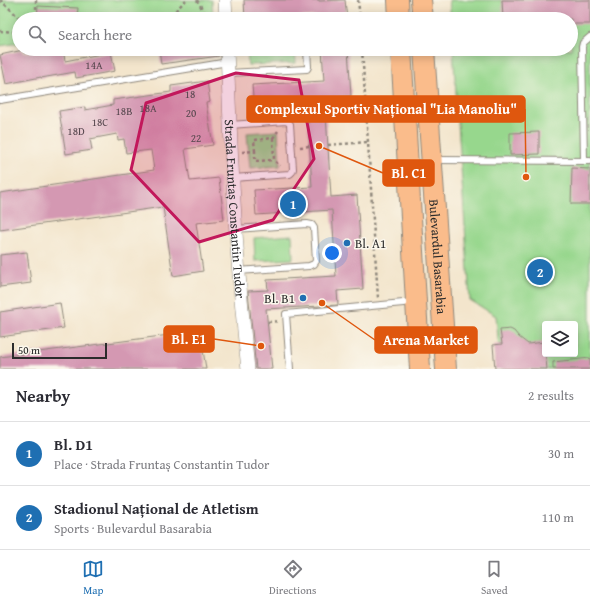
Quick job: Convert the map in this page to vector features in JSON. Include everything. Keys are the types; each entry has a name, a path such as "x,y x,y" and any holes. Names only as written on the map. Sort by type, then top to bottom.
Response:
{"main road":[{"path":"398,0 399,12"},
{"path":"422,0 423,12"},
{"name":"Bulevardul Basarabia","path":"401,56 420,369"},
{"name":"Bulevardul Basarabia","path":"424,56 446,369"}],"street":[{"path":"225,0 226,12"},
{"name":"Strada Fruntaș Constantin Tudor","path":"228,61 235,229 248,369"}],"lane":[{"path":"431,160 587,161 582,47 583,43 590,37"},
{"path":"0,100 228,61 307,69 308,56"},
{"path":"230,125 288,122 290,124 293,170 290,174 233,178"},
{"path":"235,229 307,224 312,225 314,228 316,254 316,261 314,264 309,266 238,271"},
{"path":"290,369 286,314 379,304 415,302"}],"path":[{"path":"0,0 13,12"},
{"path":"36,0 36,12"},
{"path":"174,12 186,0"},
{"path":"196,0 204,12"},
{"path":"358,0 359,12"},
{"path":"0,31 12,32"},
{"path":"362,56 379,304"},
{"path":"273,138 274,160 255,161 254,151 254,140 273,138"},
{"path":"328,145 368,142"},
{"path":"232,153 254,151"}],"highlighted area":[{"path":"236,73 299,80 314,159 273,220 199,242 131,170 146,103"}],"green space":[{"path":"0,0 212,0 213,12 12,12 12,44 0,46"},
{"path":"449,0 590,0 590,369 501,369 496,316 470,300 453,56 578,56 578,12 450,12"},
{"path":"247,56 296,56 296,63 248,65"},
{"path":"278,131 280,166 250,168 247,133"},
{"path":"292,235 293,259 255,261 254,238"}],"building":[{"path":"244,0 345,0 346,12 245,12"},
{"path":"502,0 590,0 590,24 578,24 578,12 503,12"},
{"path":"38,6 78,8 78,12 38,12"},
{"path":"12,52 12,56 64,56 65,61 91,56 112,56 115,71 76,78 75,72 6,84 0,55"},
{"path":"160,56 219,56 161,64"},
{"path":"322,56 348,56 351,96 325,98 331,197 357,195 363,289 337,291 338,305 266,309 272,369 256,369 248,291 268,290 267,280 336,276 332,210 256,215 254,190 312,187 307,106 254,109 252,85 324,81"},
{"path":"207,81 210,102 206,103 213,145 185,149 190,181 219,178 224,220 196,223 203,271 173,276 163,207 0,230 0,193 154,170 151,150 126,153 124,139 118,140 117,134 90,139 92,150 66,154 59,111 85,107 85,110 113,105 113,100 171,92 171,86"},
{"path":"539,132 539,154 510,155 510,133"},
{"path":"572,168 590,169 590,204 571,204"},
{"path":"27,252 31,283 0,287 0,255"},
{"path":"60,303 64,328 0,337 0,312"},
{"path":"510,329 514,331 528,344 542,342 542,357 546,357 547,369 495,369 493,345 502,344 500,330"},
{"path":"200,331 206,369 0,369 0,357"},
{"path":"590,358 590,369 553,369 553,362"}],"place":[{"name":"Bl. C1","path":"319,146"},
{"name":"Complexul Sportiv Național \"Lia Manoliu\"","path":"526,177"},
{"name":"Bl. D1","path":"293,204"},
{"name":"Bl. A1","path":"347,243"},
{"name":"Stadionul Național de Atletism","path":"540,272"},
{"name":"Bl. B1","path":"303,298"},
{"name":"Arena Market","path":"322,303"},
{"name":"Bl. E1","path":"261,346"}]}
